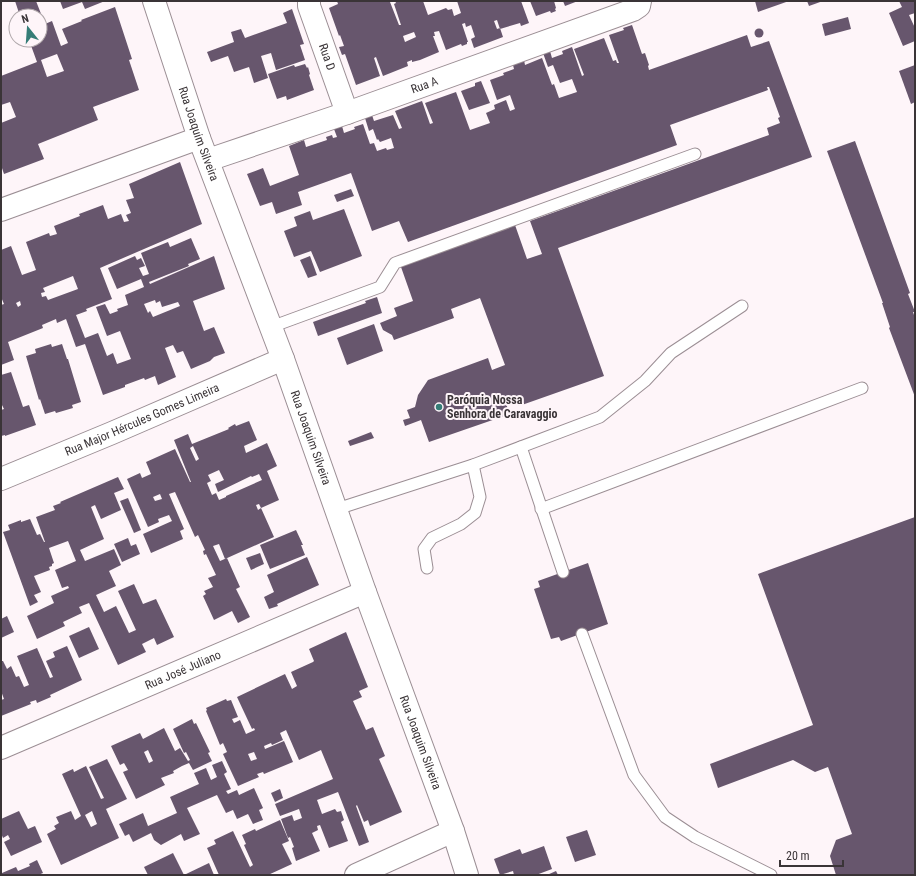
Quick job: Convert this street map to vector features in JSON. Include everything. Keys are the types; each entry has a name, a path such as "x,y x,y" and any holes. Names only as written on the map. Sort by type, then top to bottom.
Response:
{"street":[{"name":"Rua Joaquim Silveira","path":"154,1 199,138 283,359 365,592 453,831 467,875"},
{"name":"Rua D","path":"309,1 309,6 347,113"},
{"name":"Rua A","path":"208,160 347,113 633,10 639,3"},
{"path":"1,210 199,138"},
{"name":"Rua Major Hércules Gomes Limeira","path":"1,479 283,359"},
{"name":"Rua José Juliano","path":"1,748 365,592"},
{"path":"356,875 453,831"}],"lane":[{"path":"271,327 380,287 395,262 695,154"},
{"path":"337,509 473,465 600,416 645,381 671,353 742,306"},
{"path":"541,509 862,388"},
{"path":"521,447 563,572"},
{"path":"427,568 424,549 432,538 461,524 475,513 480,497 473,465"},
{"path":"582,634 634,775 665,817 695,836 771,875"}],"building":[{"path":"15,1 36,1 39,8 17,8"},
{"path":"60,1 105,1 85,9 82,2 63,9"},
{"path":"337,1 390,2 399,25 401,25 394,4 396,3 395,1 423,1 428,15 446,8 448,10 452,9 454,16 461,13 457,1 521,1 529,23 521,26 520,23 500,29 503,37 474,48 471,39 475,37 471,25 466,27 465,23 462,24 468,42 467,44 462,46 461,44 446,50 439,31 434,32 435,36 433,36 439,52 420,60 412,62 412,60 407,62 408,66 383,76 376,57 374,58 380,76 356,85 345,54 342,55 339,47 344,46 329,8 338,4","holes":["497,20 500,28 497,29 494,21","414,32 416,37 405,42 403,36"]},
{"path":"530,1 554,1 556,11 551,13 550,11 536,16"},
{"path":"563,1 578,1 565,6"},
{"path":"755,1 789,1 758,12"},
{"path":"807,1 823,1 809,6"},
{"path":"899,1 915,1 915,13 909,15 915,28 915,41 903,46 889,13 902,7"},
{"path":"115,7 132,59 129,60 139,90 93,107 98,120 38,144 44,159 4,174 1,165 1,123 16,117 10,102 1,105 1,76 37,62 32,48 48,48 48,23 52,21 61,46 68,43 62,29","holes":["57,54 64,71 47,77 41,60"]},
{"path":"292,9 304,44 300,45 305,60 276,70 271,53 261,56 268,78 254,83 249,67 234,72 228,56 211,62 207,52 234,42 231,32 241,29 245,38 287,23 283,13"},
{"path":"848,17 851,29 825,36 822,24"},
{"path":"632,25 642,54 645,53 649,70 747,35 751,47 769,41 812,157 558,248 604,376 519,406 516,397 505,401 510,414 429,442 421,420 405,426 403,420 410,418 407,410 415,407 418,395 428,380 488,358 492,370 505,365 480,298 451,309 454,318 394,340 392,335 383,330 380,323 397,316 394,308 413,301 401,267 515,225 527,259 542,254 530,221 769,135 767,128 780,123 778,118 780,117 769,87 767,87 768,90 670,125 677,145 408,242 399,221 372,231 351,173 298,192 302,205 276,214 272,202 260,206 247,174 263,168 270,186 299,175 289,146 304,140 306,147 327,140 326,137 332,135 333,138 337,137 334,129 342,126 344,133 363,124 370,144 374,143 377,151 386,148 387,150 394,148 391,138 380,142 378,139 377,140 373,129 369,131 365,118 372,115 374,121 393,115 399,129 402,128 395,111 422,101 430,124 433,123 425,103 456,92 470,130 490,123 486,113 495,109 494,105 506,100 510,111 515,109 510,95 497,100 490,80 504,75 503,73 514,69 513,65 524,60 525,65 542,58 552,85 554,84 559,98 577,92 572,79 560,83 553,65 548,67 543,53 550,51 552,58 563,54 562,51 572,47 582,76 584,75 574,49 604,38 613,61 616,60 617,63 619,63 609,35 624,30 623,28"},
{"path":"759,28 764,33 759,38 754,33"},
{"path":"305,64 307,68 308,67 314,90 287,100 286,96 277,99 268,74 294,65 295,67"},
{"path":"915,65 915,102 911,104 899,71"},
{"path":"481,81 490,103 469,110 461,91 475,86 475,83"},
{"path":"855,141 910,293 908,294 915,312 913,312 915,318 915,397 889,328 890,327 883,303 827,151"},
{"path":"180,162 202,224 100,268 112,299 86,309 87,311 76,315 85,338 98,333 107,356 113,353 117,364 131,359 120,331 107,336 96,307 105,304 110,314 118,311 117,309 128,305 125,295 144,287 141,279 117,289 108,268 135,256 137,260 141,258 145,266 139,268 143,276 149,274 141,253 168,242 170,247 191,238 200,259 188,264 189,266 149,282 150,284 214,256 225,289 193,301 204,331 214,327 225,353 191,369 183,351 177,353 173,345 165,348 176,377 158,385 155,376 145,380 144,378 103,395 85,344 76,347 66,319 57,323 56,319 42,325 43,328 8,342 14,360 1,365 1,305 4,304 1,297 1,250 11,246 22,275 36,270 26,242 49,233 50,236 57,234 54,226 103,205 108,219 121,214 124,222 129,221 126,215 131,213 126,200 134,198 129,184","holes":["73,276 78,289 48,300 46,296 42,297 41,293 45,292 43,288","155,300 156,303 160,301 162,307 178,302 180,306 153,317 150,311 148,313 144,304","20,301 21,305 18,307 16,303"]},
{"path":"351,189 354,196 337,202 334,195"},
{"path":"344,209 362,256 320,272 311,251 294,257 284,231 297,226 294,217 310,211 313,220"},
{"path":"310,256 317,275 308,278 300,260"},
{"path":"377,297 382,313 318,336 313,322 366,303 365,301"},
{"path":"374,324 383,351 347,365 337,338"},
{"path":"51,344 52,347 62,344 81,402 72,405 73,408 56,413 55,411 45,414 40,399 39,400 26,356 36,353 35,349"},
{"path":"11,372 23,407 29,405 36,425 1,436 1,410 4,409 1,403 1,375"},
{"path":"249,421 257,440 244,446 246,453 267,443 277,466 267,471 279,500 261,508 274,537 227,558 240,587 236,589 250,617 238,623 232,611 214,620 203,596 206,594 204,591 213,587 208,578 216,575 206,554 204,555 203,551 205,550 198,535 195,537 175,492 169,494 184,529 180,531 183,539 151,553 143,534 172,521 169,515 158,519 159,522 148,527 127,479 140,473 142,478 151,474 146,462 175,449 191,482 174,440 188,434 192,444 229,429 228,428 235,424 236,426","holes":["193,446 199,459 196,461 190,448","219,470 224,480 215,484 218,492 251,476 252,477 259,474 262,480 219,500 216,493 212,495 207,483 211,481 208,475","160,494 162,499 155,501 153,497","259,504 261,508 258,510 256,505","219,544 225,559 220,561 213,546"]},
{"path":"371,432 374,438 350,446 348,441"},
{"path":"118,477 124,489 114,493 121,510 101,519 95,505 91,507 104,539 80,550 85,561 114,549 121,565 109,571 116,586 96,595 104,612 116,606 129,633 136,630 118,591 134,584 143,604 156,599 174,637 157,645 154,638 142,644 146,652 118,665 89,603 79,607 82,613 63,622 65,626 37,639 27,616 54,603 51,596 69,588 68,586 62,588 55,570 76,561 68,541 49,548 54,563 49,567 50,570 34,576 41,592 34,595 38,602 30,606 3,532 10,530 8,525 21,520 21,522 30,519 37,535 40,534 45,542 36,517 55,510 53,506 61,503 60,502"},
{"path":"128,498 141,530 134,533 120,501"},
{"path":"915,517 915,875 836,875 830,856 836,840 852,834 828,767 815,772 793,760 718,788 710,764 813,725 758,574"},
{"path":"296,530 303,545 301,545 305,555 270,569 260,545"},
{"path":"128,538 131,546 136,544 140,554 122,562 114,544"},
{"path":"260,553 264,564 251,570 246,558"},
{"path":"307,557 319,585 269,609 264,597 274,592 267,575"},
{"path":"588,563 608,624 561,641 559,637 551,639 534,589 540,587 538,581"},
{"path":"7,616 14,632 1,638 1,619"},
{"path":"89,627 99,649 79,658 69,636"},
{"path":"346,632 368,687 359,691 362,697 353,701 366,730 373,727 385,756 379,759 402,812 370,826 368,820 364,822 357,805 356,806 369,842 359,846 338,792 317,800 322,814 335,809 337,812 341,811 344,820 341,822 348,841 329,848 320,825 317,826 318,830 312,833 320,851 296,861 292,848 294,847 290,837 288,838 281,819 292,815 294,821 302,818 299,809 280,816 275,804 333,779 321,750 299,760 286,730 280,733 283,740 272,745 271,743 264,746 265,749 284,741 293,762 264,774 263,772 257,774 259,777 238,786 223,754 227,752 223,743 220,745 206,708 226,699 227,701 231,700 238,717 232,719 234,723 240,720 246,734 255,730 254,728 252,729 237,697 285,674 292,689 297,686 291,672 314,661 309,649","holes":["254,752 257,759 251,761 248,754"]},
{"path":"67,646 82,680 50,695 51,697 37,703 36,700 30,702 31,704 1,716 1,700 4,699 1,691 1,661 3,661 7,669 11,666 16,677 19,676 24,687 29,685 17,656 37,648 50,678 53,677 46,661 55,657 53,652"},
{"path":"192,719 194,724 196,723 210,752 208,753 212,761 193,770 189,763 182,766 173,771 174,773 161,778 165,785 136,799 123,772 128,770 124,763 120,765 111,746 140,733 143,739 164,728 175,751 180,748 188,761 190,760 186,752 184,753 173,729","holes":["148,750 153,761 149,763 144,752"]},
{"path":"107,759 127,799 106,809 119,838 61,865 47,834 56,829 54,826 59,823 56,817 71,811 75,820 81,816 62,774 73,769 74,772 86,766 101,799 104,798 89,767","holes":["92,811 97,824 91,827 85,815"]},
{"path":"222,761 227,772 224,774 231,789 226,791 228,794 237,790 239,795 254,788 263,808 259,810 263,820 253,824 248,814 237,819 233,810 226,813 217,795 187,808 200,834 184,841 181,834 161,845 154,840 151,833 133,842 129,834 125,836 119,824 143,813 148,826 177,813 170,797 199,784 194,773 206,768 211,780 217,777 212,765"},
{"path":"280,789 283,798 275,802 271,793"},
{"path":"19,811 28,829 35,826 42,842 11,856 4,842 10,839 8,835 3,838 1,833 1,819"},
{"path":"280,820 289,841 282,844 292,864 268,875 219,875 207,848 216,844 214,840 233,831 250,867 253,865 244,845 246,844 242,835 255,829 256,831"},
{"path":"587,830 596,855 575,862 566,837"},
{"path":"544,846 552,869 536,875 514,875 513,871 500,875 494,859 520,849 522,854"},
{"path":"173,853 184,875 148,875 144,867"},
{"path":"37,860 43,873 38,875 1,875 1,871 2,873 16,867 18,871 30,866 29,864"},
{"path":"209,863 214,875 184,875"},
{"path":"556,871 558,875 547,875"}],"place":[{"name":"Paróquia Nossa Senhora de Caravaggio","path":"439,407"}]}
